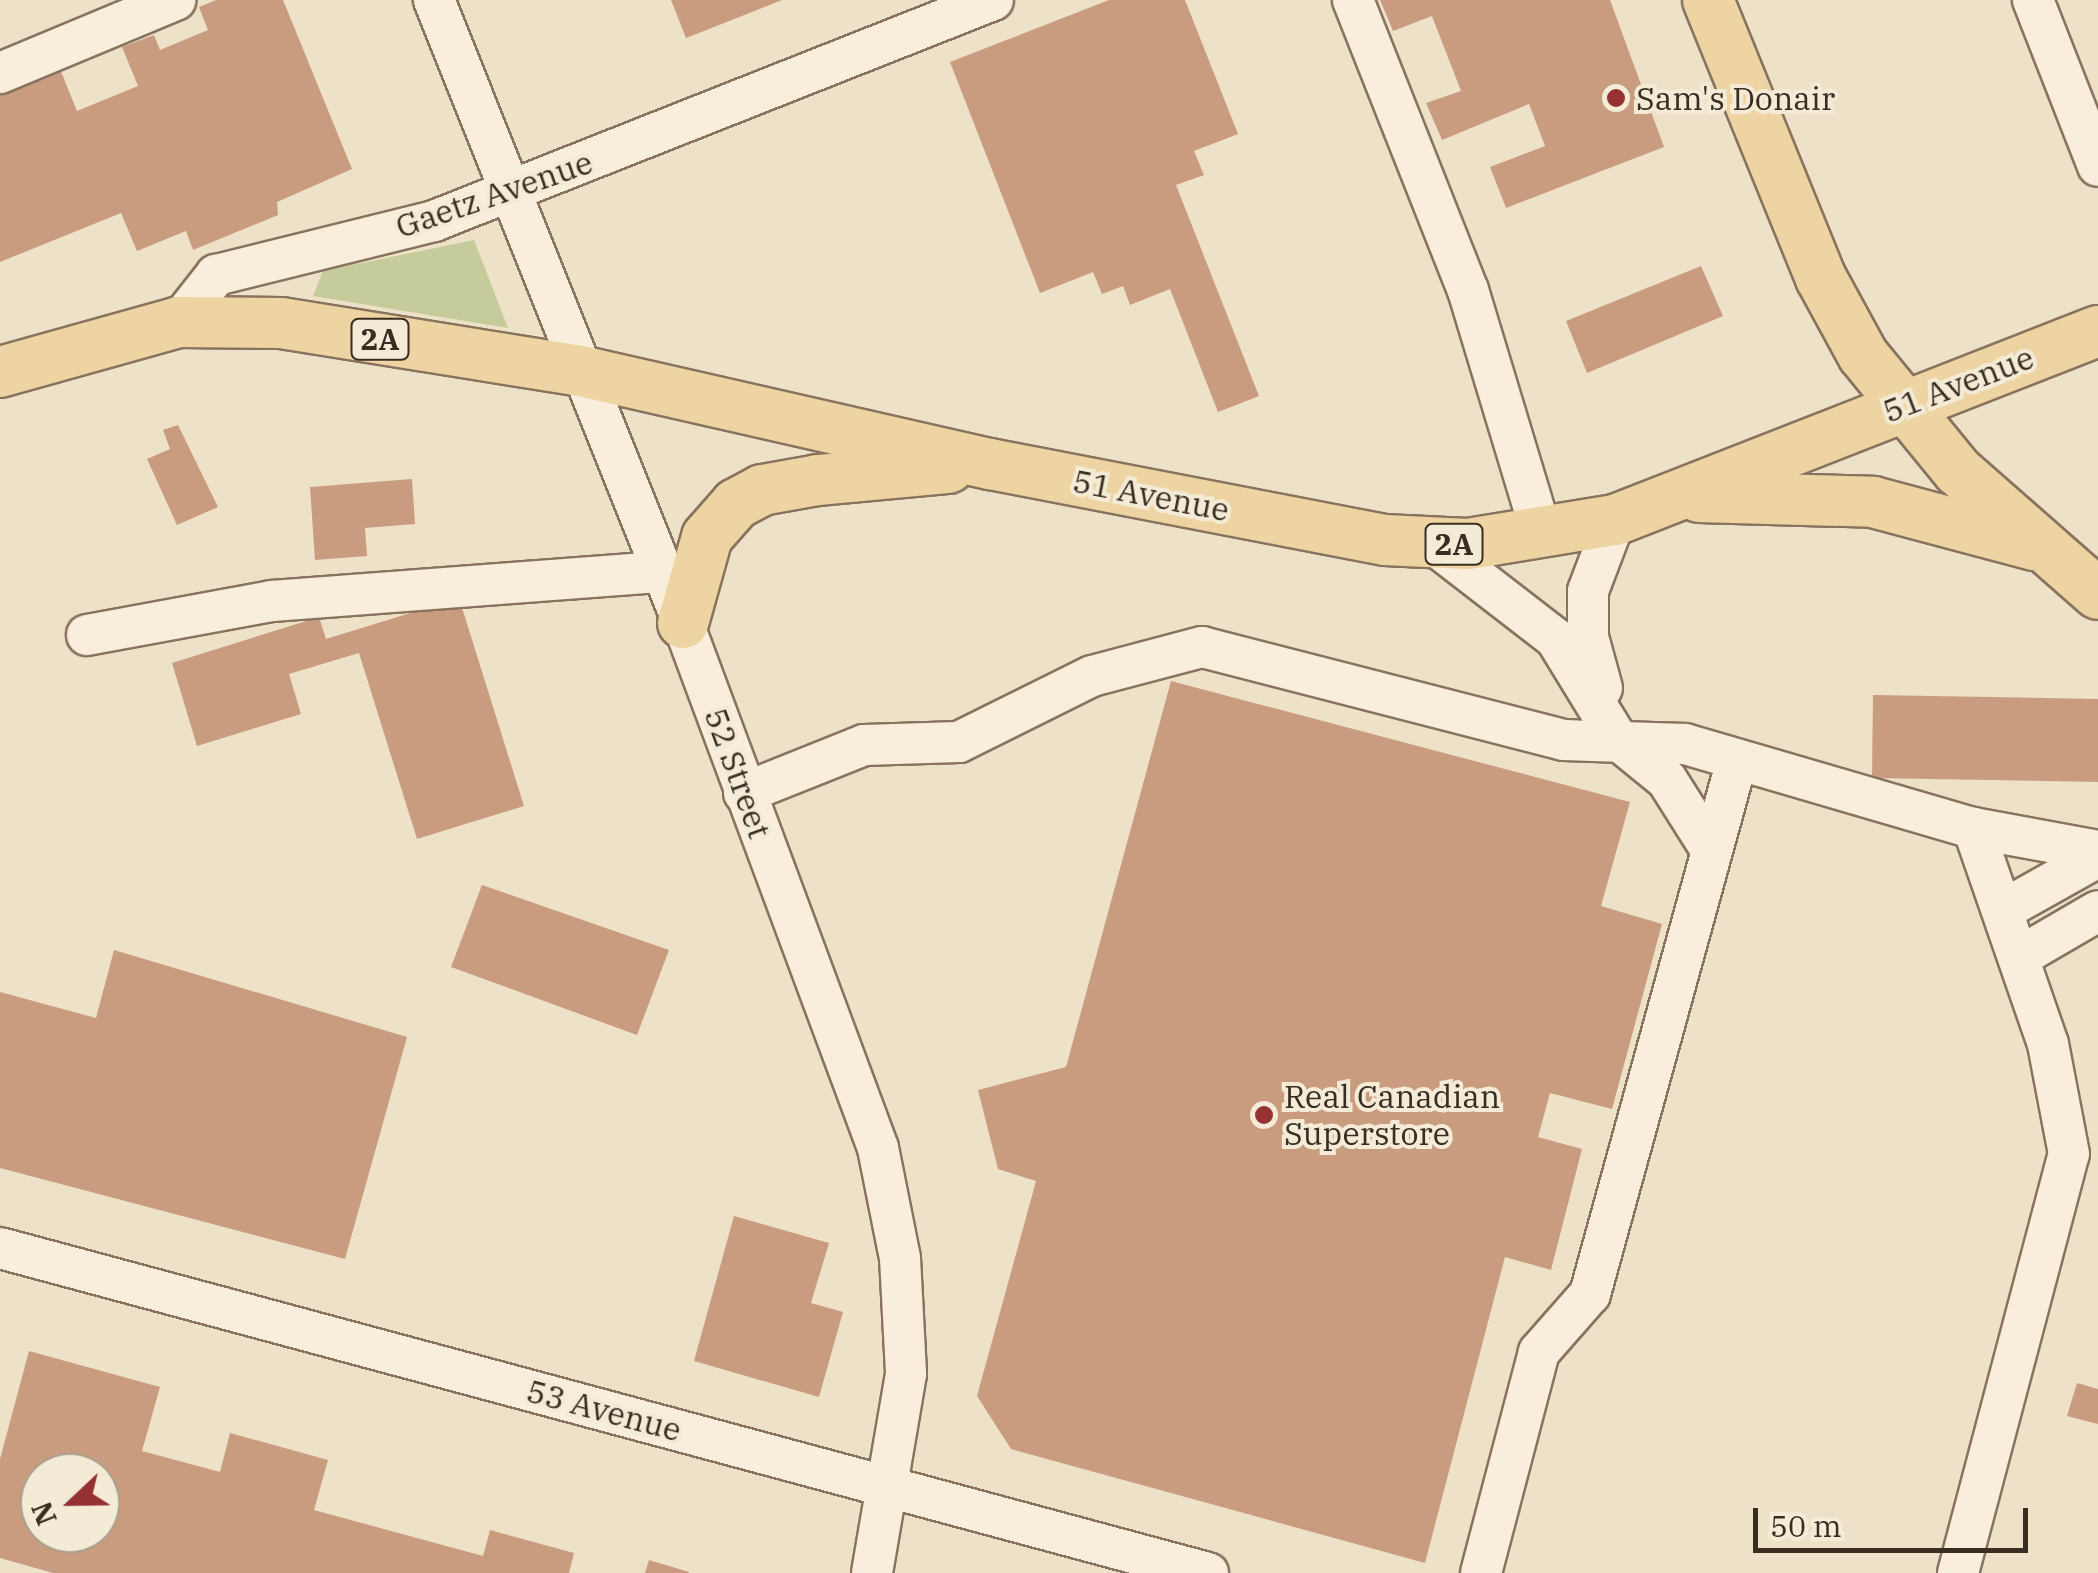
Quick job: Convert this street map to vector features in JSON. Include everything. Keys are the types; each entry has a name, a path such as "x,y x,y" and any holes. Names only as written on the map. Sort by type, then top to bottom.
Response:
{"main road":[{"path":"1708,0 1821,278 1900,406 2042,548 2098,594"},
{"name":"51 Avenue","path":"179,322 281,322 580,371 990,464 1432,543 1542,536 1615,520 2098,331"},
{"name":"2A","path":"0,372 179,322"},
{"path":"683,623 707,537 750,496 818,480 990,464"},
{"path":"1677,496 1873,502 2042,548"}],"street":[{"path":"0,72 131,8 176,0"},
{"name":"52 Street","path":"434,0 683,623 863,1098 891,1200 906,1374 890,1489 872,1573"},
{"name":"Gaetz Avenue","path":"179,322 216,275 434,221 993,0"},
{"path":"1353,0 1468,290 1542,536"},
{"path":"2033,0 2098,166"},
{"path":"1615,520 1592,572 1587,618 1618,740"},
{"path":"1432,543 1556,639 1618,740 1667,780 1710,848"},
{"path":"87,635 272,601 662,572"},
{"path":"744,792 864,745 959,742 1109,670 1202,647 1564,740 1685,744 1973,828 2098,854"},
{"path":"1482,1573 1539,1352 1590,1294 1736,760"},
{"path":"1958,1573 2070,1154 2048,1044 1973,828"},
{"path":"2003,910 2098,854"},
{"path":"2019,958 2098,911"},
{"name":"53 Avenue","path":"0,1248 1208,1573"}],"green space":[{"path":"474,240 508,328 313,296 323,271"}],"building":[{"path":"216,0 283,0 352,169 277,202 278,215 193,250 186,231 137,251 121,213 0,262 0,93 60,69 77,111 138,86 122,47 154,35 160,50 208,30 199,7"},
{"path":"671,0 782,0 686,38"},
{"path":"1109,0 1185,0 1238,134 1194,151 1204,175 1176,185 1259,396 1218,412 1170,289 1130,305 1123,286 1102,294 1093,272 1040,293 950,62"},
{"path":"1380,0 1610,0 1664,147 1506,208 1490,167 1545,146 1529,104 1442,140 1426,103 1461,91 1432,16 1393,31"},
{"path":"1701,266 1723,316 1587,373 1566,321"},
{"path":"178,425 218,507 177,525 147,459 170,449 163,430"},
{"path":"412,479 415,524 365,528 367,556 315,560 310,487"},
{"path":"459,598 524,806 417,839 359,653 289,674 301,714 197,746 172,663 319,617 326,639"},
{"name":"Real Canadian Superstore","path":"1171,681 1630,802 1601,906 1662,924 1612,1109 1550,1093 1538,1137 1582,1149 1551,1270 1505,1257 1425,1563 1011,1449 977,1396 1036,1181 998,1169 978,1090 1066,1067"},
{"path":"1873,695 2098,699 2098,782 1872,778"},
{"path":"482,885 669,950 637,1035 451,967"},
{"path":"114,950 407,1037 345,1259 0,1168 0,992 96,1018"},
{"path":"734,1216 829,1243 811,1303 843,1312 819,1397 694,1361"},
{"path":"29,1351 160,1387 142,1451 220,1472 230,1433 328,1460 314,1510 483,1556 490,1530 574,1553 569,1573 53,1573 0,1558 0,1459"},
{"path":"2077,1383 2098,1389 2098,1424 2067,1416"},
{"path":"649,1560 689,1572 689,1573 645,1573"}],"place":[{"name":"Sam's Donair","path":"1616,98"},
{"name":"Real Canadian Superstore","path":"1264,1115"}]}
